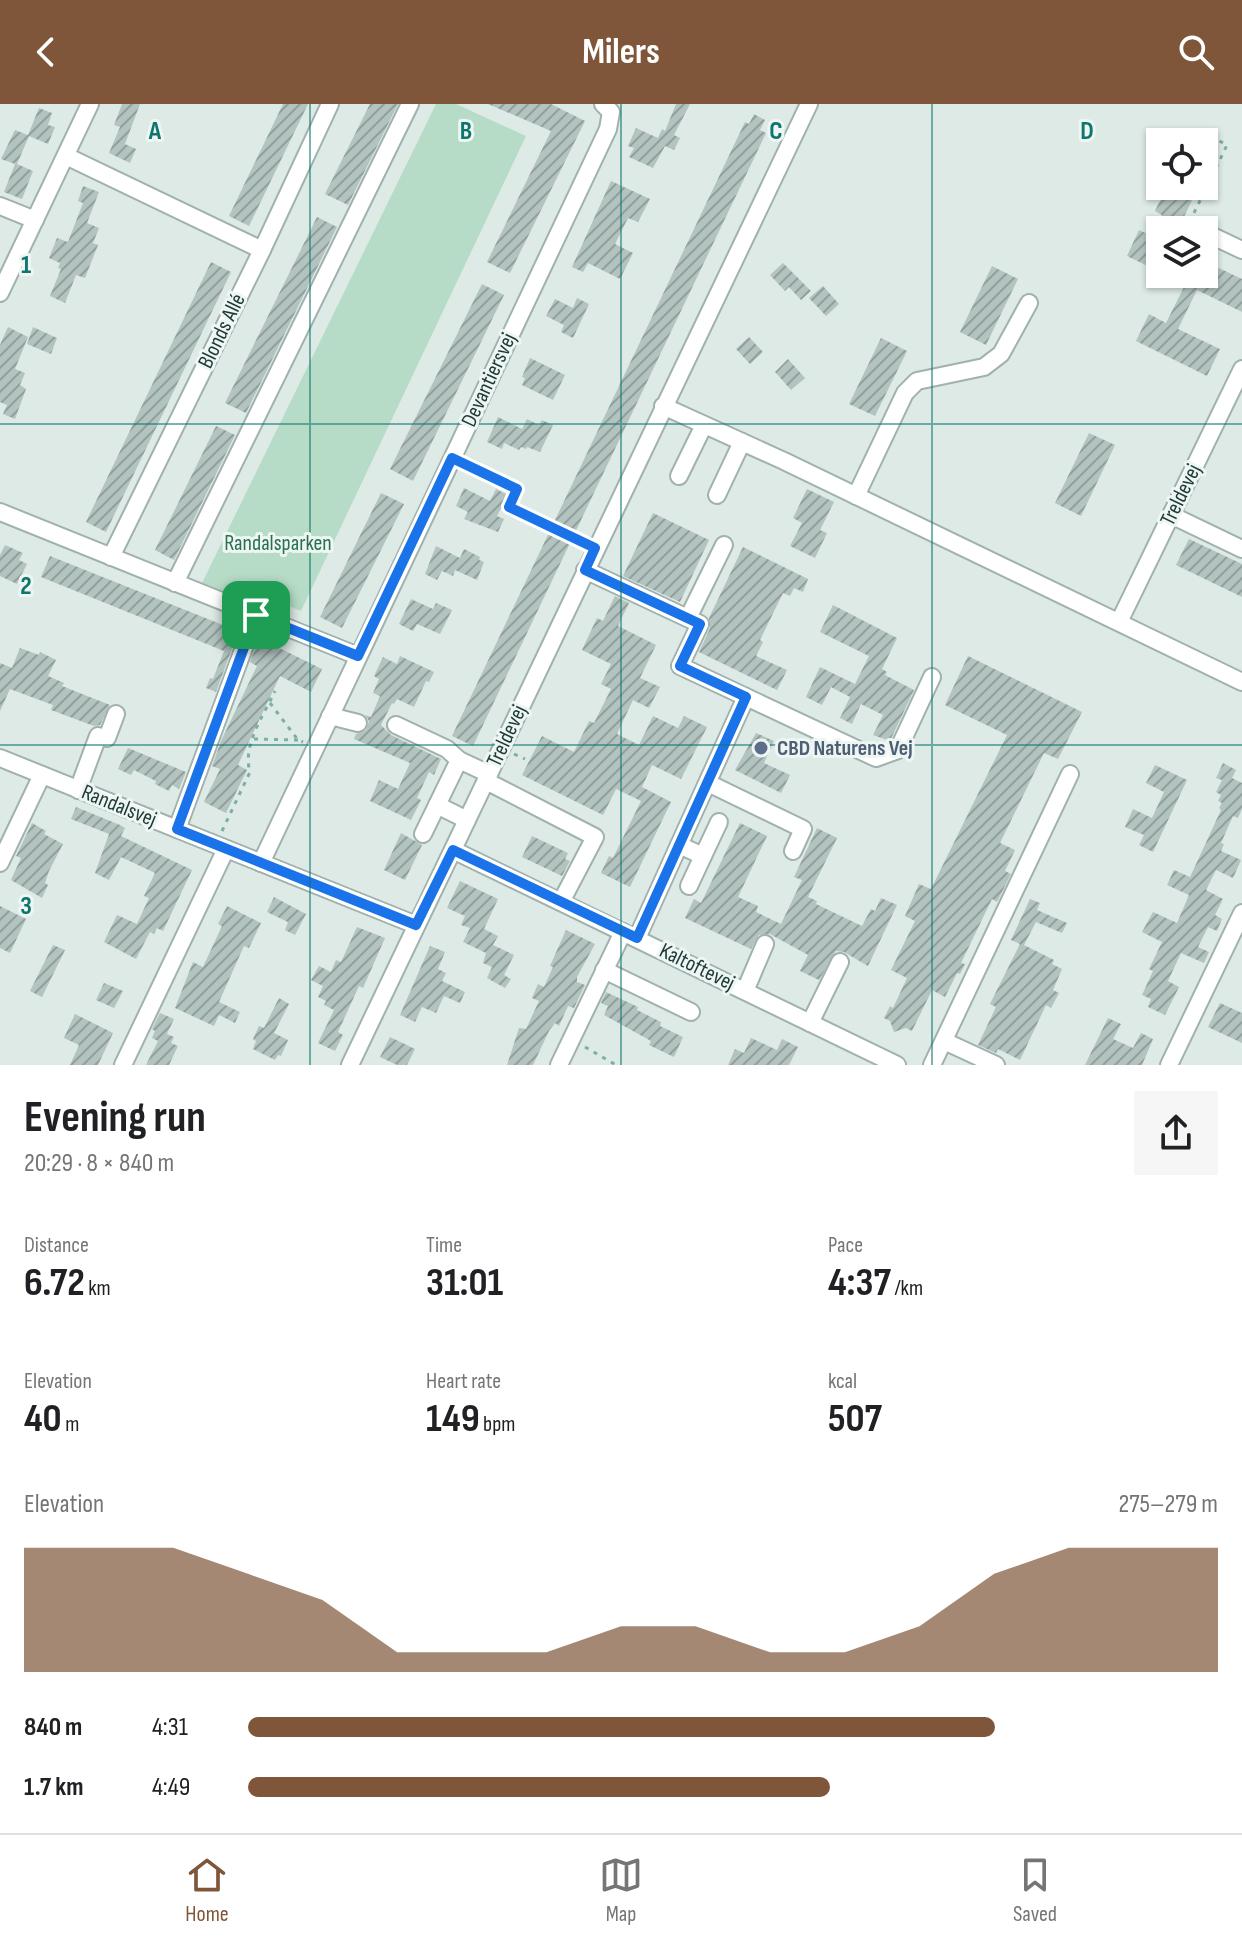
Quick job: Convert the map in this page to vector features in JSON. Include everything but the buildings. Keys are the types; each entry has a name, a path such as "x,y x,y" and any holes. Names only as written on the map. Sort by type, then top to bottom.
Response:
{"street":[{"path":"0,293 90,104"},
{"name":"Blonds Allé","path":"111,557 330,104"},
{"path":"175,583 410,104"},
{"name":"Treldevej","path":"350,1065 809,104"},
{"name":"Devantiersvej","path":"261,863 608,129 607,108"},
{"path":"66,156 262,250"},
{"path":"0,206 35,220"},
{"path":"1218,239 1242,250"},
{"path":"856,496 905,393 917,381 984,367 1001,354 1029,303"},
{"name":"Treldevej","path":"1119,622 1242,369"},
{"path":"663,406 1242,682"},
{"path":"679,476 704,425"},
{"path":"717,495 742,442"},
{"path":"0,512 358,656"},
{"path":"1171,515 1242,549"},
{"path":"688,618 724,545"},
{"path":"585,570 700,624 680,666 876,758 898,750 932,677"},
{"path":"177,829 256,615"},
{"path":"559,1065 604,970 630,935 679,845 746,697"},
{"path":"78,790 98,736 107,738 116,714"},
{"path":"330,716 358,723"},
{"path":"396,725 447,749 487,778 595,837 561,902"},
{"name":"Randalsvej","path":"0,758 416,925"},
{"path":"423,834 459,760"},
{"path":"932,1065 1070,774"},
{"path":"0,863 42,775"},
{"path":"708,783 803,829 793,851"},
{"path":"437,805 467,820"},
{"path":"689,886 719,822"},
{"path":"679,845 703,856"},
{"path":"123,1065 221,847"},
{"name":"Kaltoftevej","path":"453,850 886,1063"},
{"path":"1169,1065 1242,913"},
{"path":"745,991 765,944"},
{"path":"810,1023 840,962"},
{"path":"604,970 691,1012"},
{"path":"944,1041 996,1065"}],"path":[{"path":"1218,140 1227,145 1218,164"},
{"path":"452,458 517,489 509,507 595,548"},
{"path":"221,847 250,772 247,761 252,739 275,691"},
{"path":"270,703 298,740"},
{"path":"252,739 298,740 315,748"},
{"path":"509,751 525,759"},
{"path":"571,1040 616,1065"}],"green space":[{"name":"Randalsparken","path":"436,104 456,104 526,136 301,611 271,599 266,608 202,583"}],"place":[{"name":"CBD Naturens Vej","path":"761,748"}],"route":[{"path":"452,458 517,489 509,507 595,548 585,570 700,624 680,666 746,697 637,938 453,850 416,925 177,829 256,615 358,656 452,458"}]}
